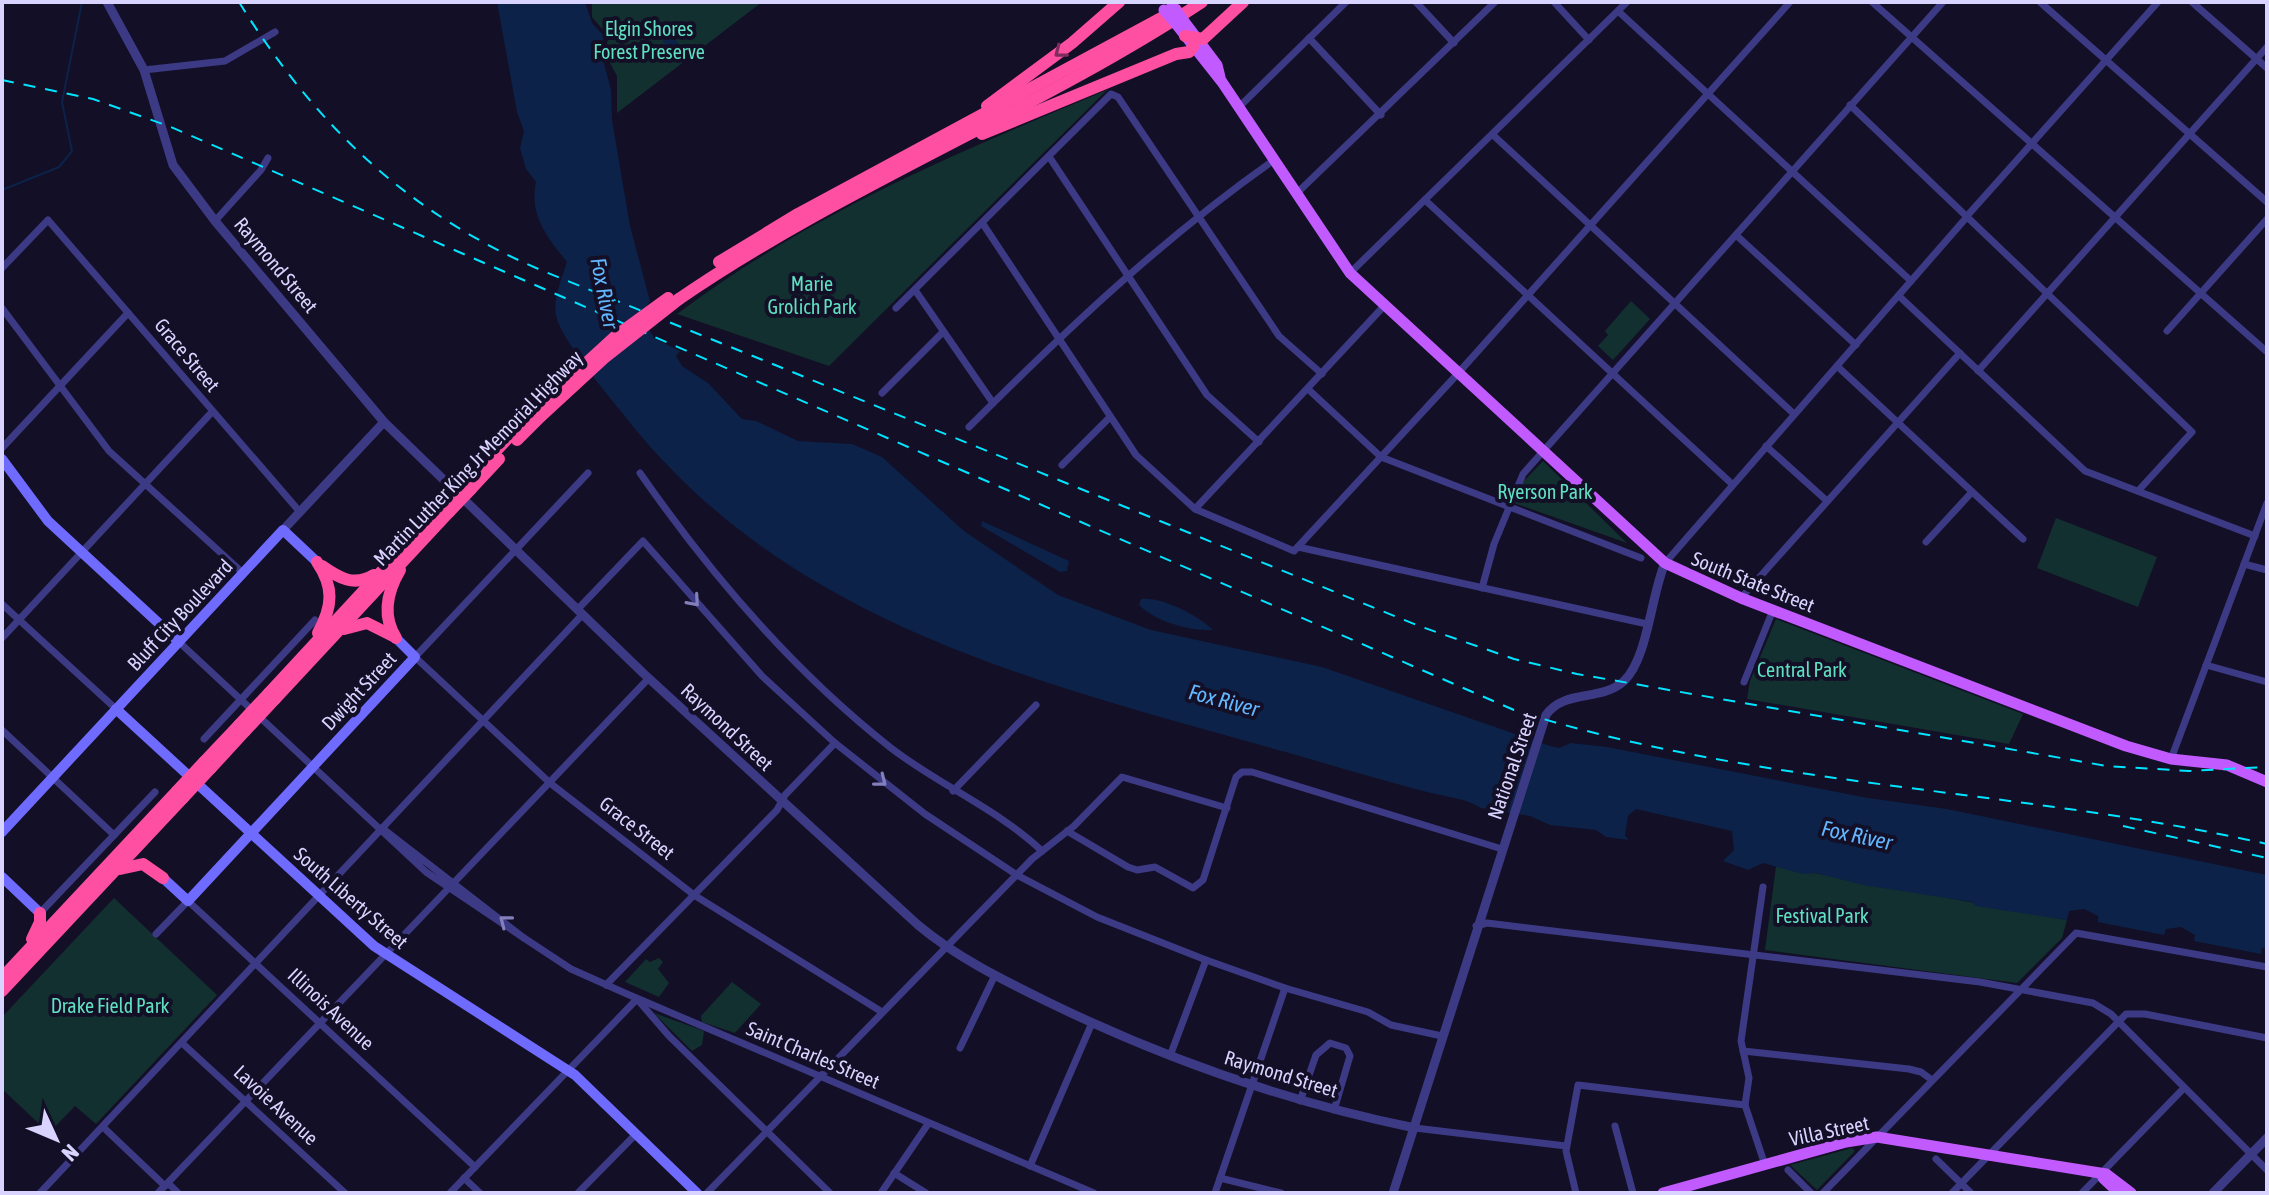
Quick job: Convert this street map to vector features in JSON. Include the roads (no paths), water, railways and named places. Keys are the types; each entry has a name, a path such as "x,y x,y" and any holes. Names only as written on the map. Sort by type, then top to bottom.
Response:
{"highway":[{"path":"898,161 994,102 1119,2"},
{"name":"Martin Luther King Jr Memorial Highway","path":"272,696 303,656 383,569 447,508 538,413 677,296 745,245 1131,37 1189,2"},
{"name":"Martin Luther King Jr Memorial Highway","path":"677,296 771,240 1130,47 1202,2"},
{"path":"913,164 1176,54 1186,54 1187,33 1217,28 1243,2"},
{"name":"Martin Luther King Jr Memorial Highway","path":"2,978 272,696 333,637 414,550 447,508"},
{"path":"396,638 389,627 388,598 397,575 414,550"},
{"path":"317,562 336,576 356,582 383,569"},
{"path":"303,656 330,606 327,578 317,562"},
{"path":"333,637 346,628 367,623 396,638"},
{"name":"Martin Luther King Jr Memorial Highway","path":"2,991 180,795"},
{"path":"110,875 139,863 163,878"},
{"path":"2,972 36,934 40,913"}],"main road":[{"name":"South State Street","path":"1166,5 1217,65 1222,82 1350,273 1665,563 1741,598 2079,729 2171,759 2220,763 2267,782"},
{"name":"Saint Charles Street","path":"2,459 48,521 179,642"},
{"name":"Bluff City Boulevard","path":"2,832 283,530"},
{"path":"283,530 317,562"},
{"name":"Grace Street","path":"396,638 415,657"},
{"name":"Dwight Street","path":"188,901 415,657"},
{"name":"South Liberty Street","path":"116,709 386,956 568,1071 697,1193"},
{"path":"2,877 40,913"},
{"name":"Illinois Avenue","path":"163,878 188,901"},
{"name":"Villa Street","path":"1663,1193 1846,1142 1877,1137 2111,1176 2131,1193"},
{"path":"2100,1175 2119,1193"}],"street":[{"name":"Raymond Street","path":"107,2 144,70 169,156 215,221 384,422 781,803 947,947 995,975 1092,1023 1251,1086 1334,1110 1415,1128 1566,1146"},
{"path":"1239,107 1346,2"},
{"path":"1416,2 1454,43"},
{"path":"1296,194 1495,2"},
{"path":"1554,2 1589,40"},
{"path":"1350,273 1627,2"},
{"path":"983,224 1136,455 1195,509 1294,551 1458,374 1790,2"},
{"path":"1872,2 2267,352"},
{"path":"1482,588 1520,479 1943,2"},
{"path":"2040,2 2267,202"},
{"path":"1665,563 2158,2"},
{"path":"2192,2 2267,68"},
{"path":"1618,11 1911,281"},
{"path":"144,70 225,61 275,32"},
{"path":"1309,38 1381,115"},
{"path":"1978,371 2267,47"},
{"path":"896,308 1111,94 1118,97 1200,215 1279,336 1322,374"},
{"path":"1850,105 2192,432 2138,491"},
{"path":"1493,135 1794,414"},
{"path":"215,221 251,182 268,158"},
{"path":"1050,158 1207,395 1259,442"},
{"path":"969,427 1058,338 1127,277 1200,215 1274,160"},
{"path":"1425,200 1732,484"},
{"path":"2167,331 2267,219"},
{"name":"Grace Street","path":"2,268 48,220 300,512"},
{"path":"1736,235 1856,345"},
{"path":"915,290 993,403"},
{"path":"1899,296 2085,471 2255,536"},
{"path":"1195,509 1384,306"},
{"path":"2,308 109,451 243,573"},
{"path":"2,448 128,313"},
{"path":"882,393 943,332"},
{"path":"1741,598 1960,353"},
{"path":"1837,366 2023,539"},
{"path":"1308,389 1381,457 1641,558"},
{"path":"2,638 212,412"},
{"path":"1062,465 1110,417"},
{"name":"Bluff City Boulevard","path":"283,530 384,422"},
{"path":"1766,446 1827,501"},
{"name":"Dwight Street","path":"415,657 588,473"},
{"path":"640,473 667,514 721,580 804,670 888,745 1042,851"},
{"path":"1926,542 1972,492"},
{"path":"2171,759 2267,503"},
{"path":"40,1193 482,720 643,541 762,676 835,743 925,814 1017,875 1097,917 1206,960 1285,988 1368,1012 1391,1025 1442,1036"},
{"path":"1298,547 1647,624"},
{"name":"National Street","path":"1393,1193 1457,984 1481,922 1546,715 1557,703 1610,690 1625,679 1636,660 1665,563"},
{"path":"2244,564 2267,570"},
{"name":"South Liberty Street","path":"2,604 116,709"},
{"path":"1744,682 1773,610"},
{"path":"204,739 315,620"},
{"name":"Saint Charles Street","path":"179,642 382,828 452,886 571,969 1094,1193"},
{"name":"Grace Street","path":"415,657 550,783 694,895 882,1012"},
{"path":"2206,665 2267,682"},
{"path":"158,1193 649,678"},
{"path":"953,791 1036,705"},
{"path":"2,730 114,835"},
{"path":"606,985 835,743"},
{"path":"1067,831 1133,869 1155,867 1193,888 1203,880 1236,777 1242,772 1252,772 1502,849"},
{"path":"707,1193 1017,875 1122,777 1227,808"},
{"path":"40,913 155,792"},
{"path":"1763,887 1741,1041 1749,1078 1745,1105 1765,1165"},
{"name":"Dwight Street","path":"156,934 188,901"},
{"name":"Illinois Avenue","path":"188,901 475,1167"},
{"path":"1481,922 2020,990 2096,1004 2267,1170"},
{"path":"1823,1193 2074,934 2092,933 2267,967"},
{"path":"1170,1056 1206,960"},
{"path":"960,1048 995,975"},
{"path":"1215,1193 1285,988"},
{"path":"450,1193 637,999 669,1036 830,1193"},
{"path":"1952,1193 2118,1023 2133,1013 2267,1038"},
{"path":"1030,1166 1092,1023"},
{"name":"Lavoie Avenue","path":"182,1043 345,1193"},
{"path":"1300,1101 1313,1059 1320,1048 1330,1043 1346,1048 1350,1056 1334,1110"},
{"path":"1743,1051 1909,1069 1923,1072 1932,1080"},
{"path":"1576,1193 1566,1146 1578,1085 1745,1105"},
{"path":"2082,1193 2184,1088"},
{"path":"881,1193 928,1124"},
{"path":"1615,1126 1633,1193"},
{"path":"103,1127 178,1193"},
{"path":"578,1193 636,1134"},
{"path":"2213,1193 2267,1138"},
{"path":"1936,1159 1971,1193"},
{"path":"1788,1170 1811,1193"},
{"path":"894,1173 926,1193"},
{"path":"464,1178 480,1193"},
{"path":"1220,1178 1281,1193"},
{"path":"1067,1193 1075,1185"}],"water":[{"name":"Fox River","path":"497,2 585,2 592,23 604,36 601,52 611,90 612,120 630,226 650,301 641,315 654,338 680,351 676,356 682,366 708,383 742,419 756,421 798,441 852,444 882,457 964,531 1058,595 1151,630 1322,667 1550,746 1559,748 1571,743 1607,747 1868,798 1947,809 2267,875 2267,949 2262,948 2261,954 2194,941 2195,935 2181,927 2166,929 2164,935 2098,922 2098,916 2084,909 2069,911 2067,920 1975,906 1972,902 1863,885 1816,873 1803,874 1763,863 1748,870 1723,861 1734,850 1732,831 1636,809 1628,816 1625,836 1629,840 1606,837 1596,830 1550,825 1530,816 1481,808 1012,671 924,636 839,595 759,545 686,484 613,402 565,336 555,308 567,262 537,215 536,182 526,169 520,148 524,131 517,112"},
{"path":"660,28 666,28 679,44 692,52 690,57 667,56"},
{"path":"982,521 1069,561 1067,571 1060,572 981,526"},
{"path":"1141,599 1180,608 1213,630 1194,629 1164,621 1139,605"}],"waterway":[{"path":"2,190 59,167 72,151 62,102 82,2"}],"railway":[{"path":"239,2 300,88 333,127 369,162 408,194 494,248 543,271 1419,626 1514,659 1577,674 2107,766 2189,771 2267,767"},
{"path":"2,80 93,99 171,127 1514,710 1606,736 1700,756 1794,772 2079,810 2267,844"},
{"path":"2123,826 2267,858"}],"park label":[{"name":"Elgin Shores Forest Preserve","path":"649,40"},
{"name":"Marie Grolich Park","path":"812,296"},
{"name":"Ryerson Park","path":"1545,492"},
{"name":"Central Park","path":"1802,670"},
{"name":"Festival Park","path":"1822,916"},
{"name":"Drake Field Park","path":"110,1006"}]}
